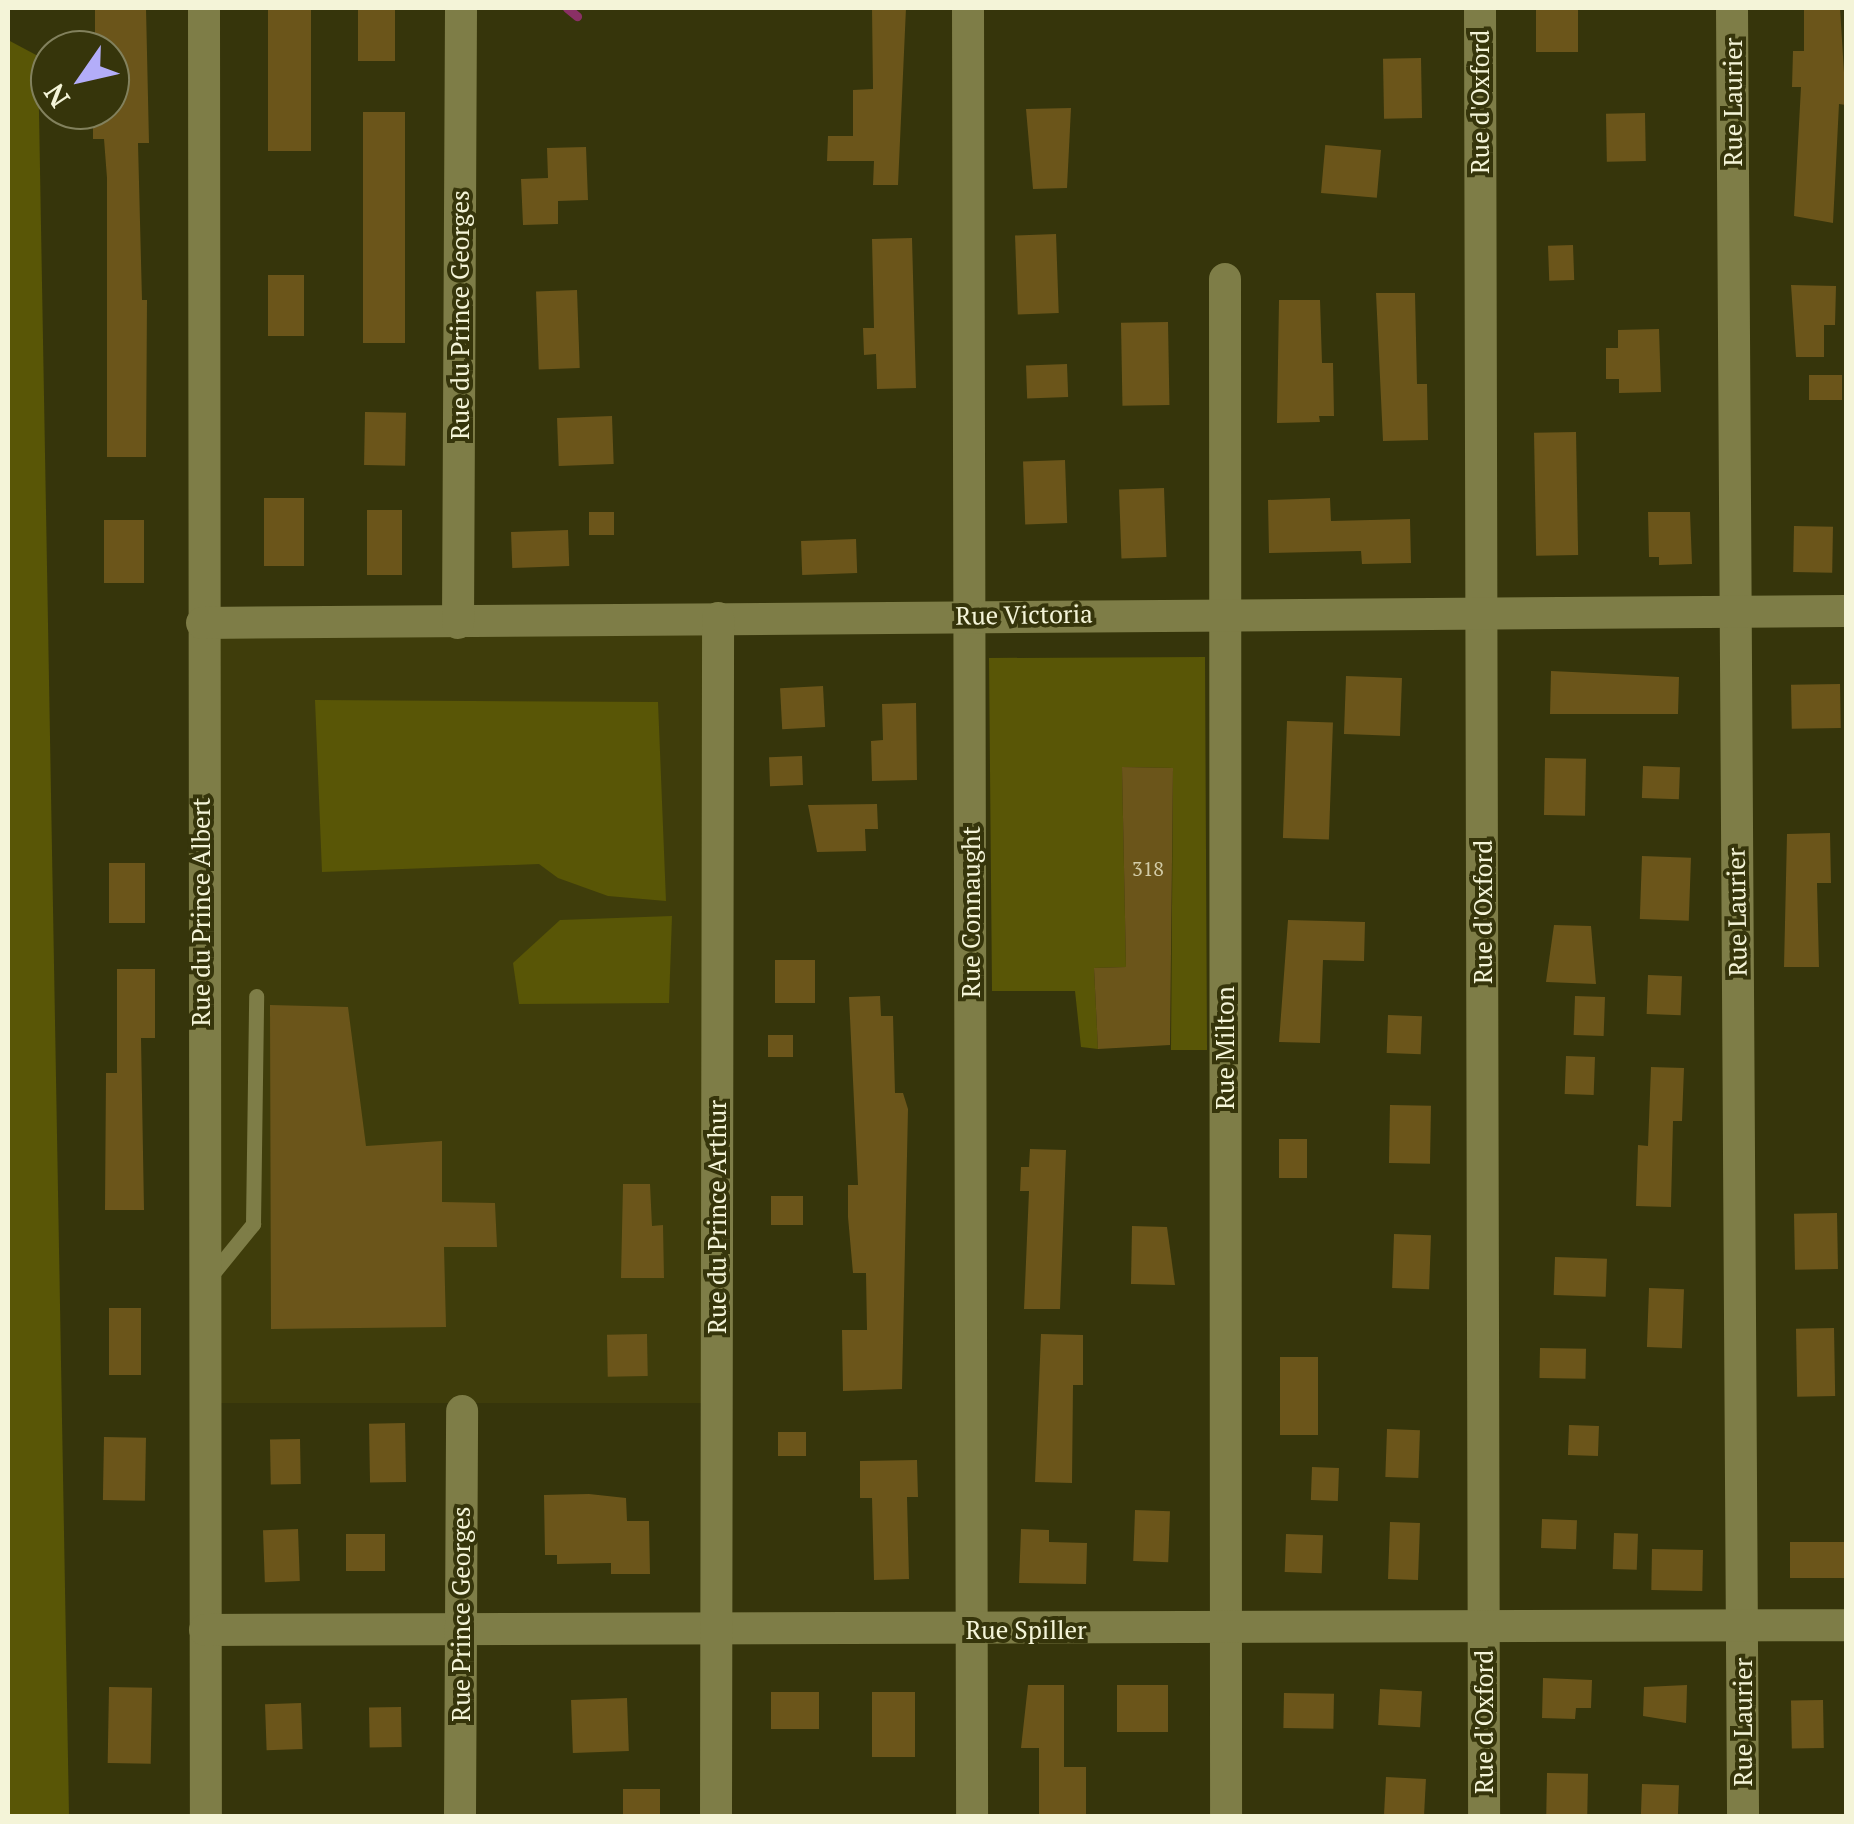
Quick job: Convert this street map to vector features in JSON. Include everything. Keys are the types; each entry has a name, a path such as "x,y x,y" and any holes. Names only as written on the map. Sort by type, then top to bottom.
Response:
{"street":[{"name":"Rue du Prince Albert","path":"204,8 206,1816"},
{"name":"Rue du Prince Georges","path":"458,623 461,8"},
{"name":"Rue Connaught","path":"968,8 972,1816"},
{"name":"Rue d'Oxford","path":"1480,8 1484,1816"},
{"name":"Rue Laurier","path":"1732,8 1743,1816"},
{"name":"Rue Milton","path":"1226,278 1226,1816"},
{"name":"Rue Victoria","path":"202,623 1482,610 1846,611"},
{"name":"Rue du Prince Arthur","path":"716,1816 718,618"},
{"name":"Rue Prince Georges","path":"460,1816 462,1411"},
{"name":"Rue Spiller","path":"205,1630 1846,1625"}],"lane":[{"path":"203,1284 254,1224 256,996"}],"shaded area":[{"path":"8,40 30,52 30,130 39,130 69,1816 8,1816"},
{"path":"202,618 718,618 718,1403 202,1403"},
{"path":"1205,657 1207,1050 1171,1050 1173,768 1122,767 1126,967 1094,968 1098,1049 1081,1047 1075,991 992,991 989,658"},
{"path":"315,700 658,702 666,901 608,896 558,878 539,864 322,872"},
{"path":"672,916 669,1003 519,1004 513,963 560,920"}],"building":[{"path":"95,8 146,8 149,143 138,143 142,300 147,300 146,457 107,457 107,178 104,139 93,139 93,130 130,130 130,30 95,30"},
{"path":"268,8 311,8 311,151 268,151"},
{"path":"358,8 395,8 395,61 358,61"},
{"path":"872,8 906,8 898,185 873,185 874,161 827,161 828,136 853,136 853,90 873,89"},
{"path":"1536,8 1578,8 1578,52 1536,52"},
{"path":"1804,8 1840,8 1846,105 1839,104 1833,223 1794,216 1801,87 1792,87 1793,51 1804,51"},
{"path":"1421,58 1422,118 1384,119 1383,59"},
{"path":"1071,108 1067,188 1033,189 1026,109"},
{"path":"363,112 405,112 405,343 363,343"},
{"path":"1645,113 1646,161 1607,162 1606,114"},
{"path":"1325,145 1381,150 1377,198 1321,193"},
{"path":"586,147 588,200 558,201 558,224 523,225 521,179 548,178 547,148"},
{"path":"1056,234 1059,313 1018,314 1015,235"},
{"path":"912,238 916,388 877,389 876,354 864,355 863,328 874,328 872,239"},
{"path":"1573,245 1574,280 1549,281 1548,246"},
{"path":"268,275 304,275 304,336 268,336"},
{"path":"1791,285 1836,286 1835,325 1824,325 1824,357 1796,357"},
{"path":"577,290 580,368 539,369 536,291"},
{"path":"1376,293 1415,293 1417,384 1427,384 1428,440 1383,441"},
{"path":"1279,300 1320,300 1322,363 1333,363 1334,416 1319,416 1320,422 1277,423"},
{"path":"1168,322 1169,405 1122,406 1121,323"},
{"path":"1659,329 1661,392 1619,393 1619,379 1606,379 1606,348 1618,348 1618,330"},
{"path":"1067,364 1068,397 1027,398 1026,365"},
{"path":"1809,375 1842,375 1842,400 1809,400"},
{"path":"365,412 406,413 405,466 364,465"},
{"path":"612,416 614,464 559,466 557,418"},
{"path":"1576,432 1578,555 1536,556 1534,433"},
{"path":"1065,460 1067,523 1025,524 1023,461"},
{"path":"1164,488 1166,557 1121,559 1119,490"},
{"path":"264,498 304,498 304,566 264,566"},
{"path":"1330,498 1331,521 1410,519 1411,563 1362,564 1361,551 1269,553 1268,500"},
{"path":"367,510 402,510 402,575 367,575"},
{"path":"589,512 614,512 614,535 589,535"},
{"path":"1648,512 1690,512 1692,564 1659,565 1659,557 1649,557"},
{"path":"104,520 144,520 144,583 104,583"},
{"path":"1794,526 1833,527 1832,573 1793,572"},
{"path":"568,530 569,566 512,568 511,532"},
{"path":"856,539 857,573 802,575 801,541"},
{"path":"1551,671 1679,677 1678,714 1550,714"},
{"path":"1346,676 1402,678 1400,736 1344,734"},
{"path":"1840,684 1841,728 1792,729 1791,685"},
{"path":"823,686 825,727 782,729 780,688"},
{"path":"916,703 917,780 872,781 871,741 883,740 882,704"},
{"path":"1287,721 1333,723 1329,840 1283,838"},
{"path":"802,756 803,785 770,786 769,757"},
{"path":"1545,758 1586,759 1585,816 1544,815"},
{"path":"1643,766 1680,767 1679,799 1642,798"},
{"path":"1122,767 1173,768 1170,1045 1098,1049 1094,968 1126,967"},
{"path":"877,804 878,829 865,829 866,851 817,852 808,805"},
{"path":"1830,833 1831,883 1817,883 1819,967 1784,967 1787,834"},
{"path":"1642,856 1691,858 1689,921 1640,919"},
{"path":"109,863 145,863 145,923 109,923"},
{"path":"1288,920 1365,922 1364,961 1323,960 1320,1043 1279,1042"},
{"path":"1554,925 1591,926 1596,984 1546,982"},
{"path":"775,960 815,960 815,1003 775,1003"},
{"path":"117,969 155,969 155,1038 141,1038 144,1210 105,1210 106,1073 117,1073"},
{"path":"1648,975 1682,976 1681,1015 1647,1014"},
{"path":"880,996 881,1016 893,1016 895,1093 903,1093 908,1109 902,1389 843,1391 842,1330 867,1330 866,1273 853,1273 848,1217 848,1185 858,1185 849,997"},
{"path":"1575,996 1605,997 1604,1036 1574,1035"},
{"path":"270,1005 348,1007 366,1146 442,1141 442,1202 495,1203 497,1247 444,1247 446,1327 271,1329"},
{"path":"1388,1015 1422,1016 1421,1054 1387,1053"},
{"path":"768,1035 793,1035 793,1057 768,1057"},
{"path":"1566,1056 1595,1057 1594,1095 1565,1094"},
{"path":"1651,1067 1684,1068 1682,1121 1673,1121 1671,1207 1636,1206 1638,1145 1648,1146"},
{"path":"1390,1105 1431,1106 1430,1164 1389,1163"},
{"path":"1279,1139 1307,1139 1307,1178 1279,1178"},
{"path":"1030,1149 1066,1150 1060,1309 1024,1309 1029,1191 1020,1191 1021,1167 1029,1167"},
{"path":"623,1184 650,1184 652,1226 663,1225 664,1278 621,1278"},
{"path":"771,1196 803,1196 803,1225 771,1225"},
{"path":"1837,1213 1838,1269 1795,1270 1794,1214"},
{"path":"1132,1226 1167,1227 1175,1285 1131,1284"},
{"path":"1394,1234 1431,1235 1429,1289 1392,1288"},
{"path":"1555,1257 1607,1259 1606,1297 1554,1295"},
{"path":"1649,1288 1684,1289 1682,1348 1647,1347"},
{"path":"109,1308 141,1308 141,1375 109,1375"},
{"path":"1834,1328 1835,1396 1797,1397 1796,1329"},
{"path":"647,1334 648,1376 608,1377 607,1335"},
{"path":"1041,1334 1083,1335 1083,1385 1073,1385 1072,1483 1035,1482"},
{"path":"1540,1348 1586,1349 1585,1379 1539,1378"},
{"path":"1280,1357 1318,1357 1318,1435 1280,1435"},
{"path":"405,1423 406,1482 370,1483 369,1424"},
{"path":"1569,1425 1599,1426 1598,1456 1568,1455"},
{"path":"1387,1429 1420,1430 1418,1478 1385,1477"},
{"path":"778,1432 806,1432 806,1456 778,1456"},
{"path":"104,1437 146,1438 145,1501 103,1500"},
{"path":"300,1439 301,1484 271,1485 270,1440"},
{"path":"917,1460 918,1497 907,1497 909,1579 874,1580 872,1498 860,1498 860,1461"},
{"path":"1312,1467 1339,1468 1338,1501 1311,1500"},
{"path":"544,1495 626,1498 627,1521 649,1521 650,1574 611,1574 611,1563 557,1564 557,1555 545,1555"},
{"path":"1135,1510 1170,1511 1168,1562 1133,1561"},
{"path":"1542,1519 1577,1520 1576,1549 1541,1548"},
{"path":"1390,1522 1420,1523 1418,1580 1388,1579"},
{"path":"298,1529 300,1581 265,1582 263,1530"},
{"path":"1021,1529 1049,1530 1049,1542 1087,1543 1086,1584 1019,1583"},
{"path":"1614,1533 1638,1534 1637,1570 1613,1569"},
{"path":"346,1534 385,1534 385,1571 346,1571"},
{"path":"1286,1534 1323,1535 1322,1573 1285,1572"},
{"path":"1790,1542 1844,1542 1844,1578 1790,1578"},
{"path":"1652,1549 1703,1550 1702,1591 1651,1590"},
{"path":"1543,1678 1592,1680 1591,1708 1576,1708 1575,1719 1542,1718"},
{"path":"1028,1685 1064,1685 1064,1767 1086,1767 1086,1816 1039,1816 1039,1748 1021,1748"},
{"path":"1117,1685 1168,1685 1168,1732 1117,1732"},
{"path":"1687,1685 1686,1723 1643,1716 1644,1687"},
{"path":"109,1687 152,1688 151,1764 108,1763"},
{"path":"1380,1689 1422,1691 1420,1727 1378,1725"},
{"path":"771,1692 819,1692 819,1729 771,1729"},
{"path":"872,1692 915,1692 915,1757 872,1757"},
{"path":"1284,1693 1334,1694 1333,1729 1283,1728"},
{"path":"627,1698 629,1751 573,1753 571,1700"},
{"path":"1823,1700 1824,1748 1792,1749 1791,1701"},
{"path":"301,1703 303,1749 267,1750 265,1704"},
{"path":"401,1707 402,1747 370,1748 369,1708"},
{"path":"1547,1773 1588,1774 1587,1816 1546,1816"},
{"path":"1386,1777 1426,1779 1424,1816 1384,1816"},
{"path":"1642,1784 1679,1785 1678,1816 1641,1816"},
{"path":"623,1789 660,1789 660,1816 623,1816"}],"waterway":[{"path":"567,8 577,16"}]}
